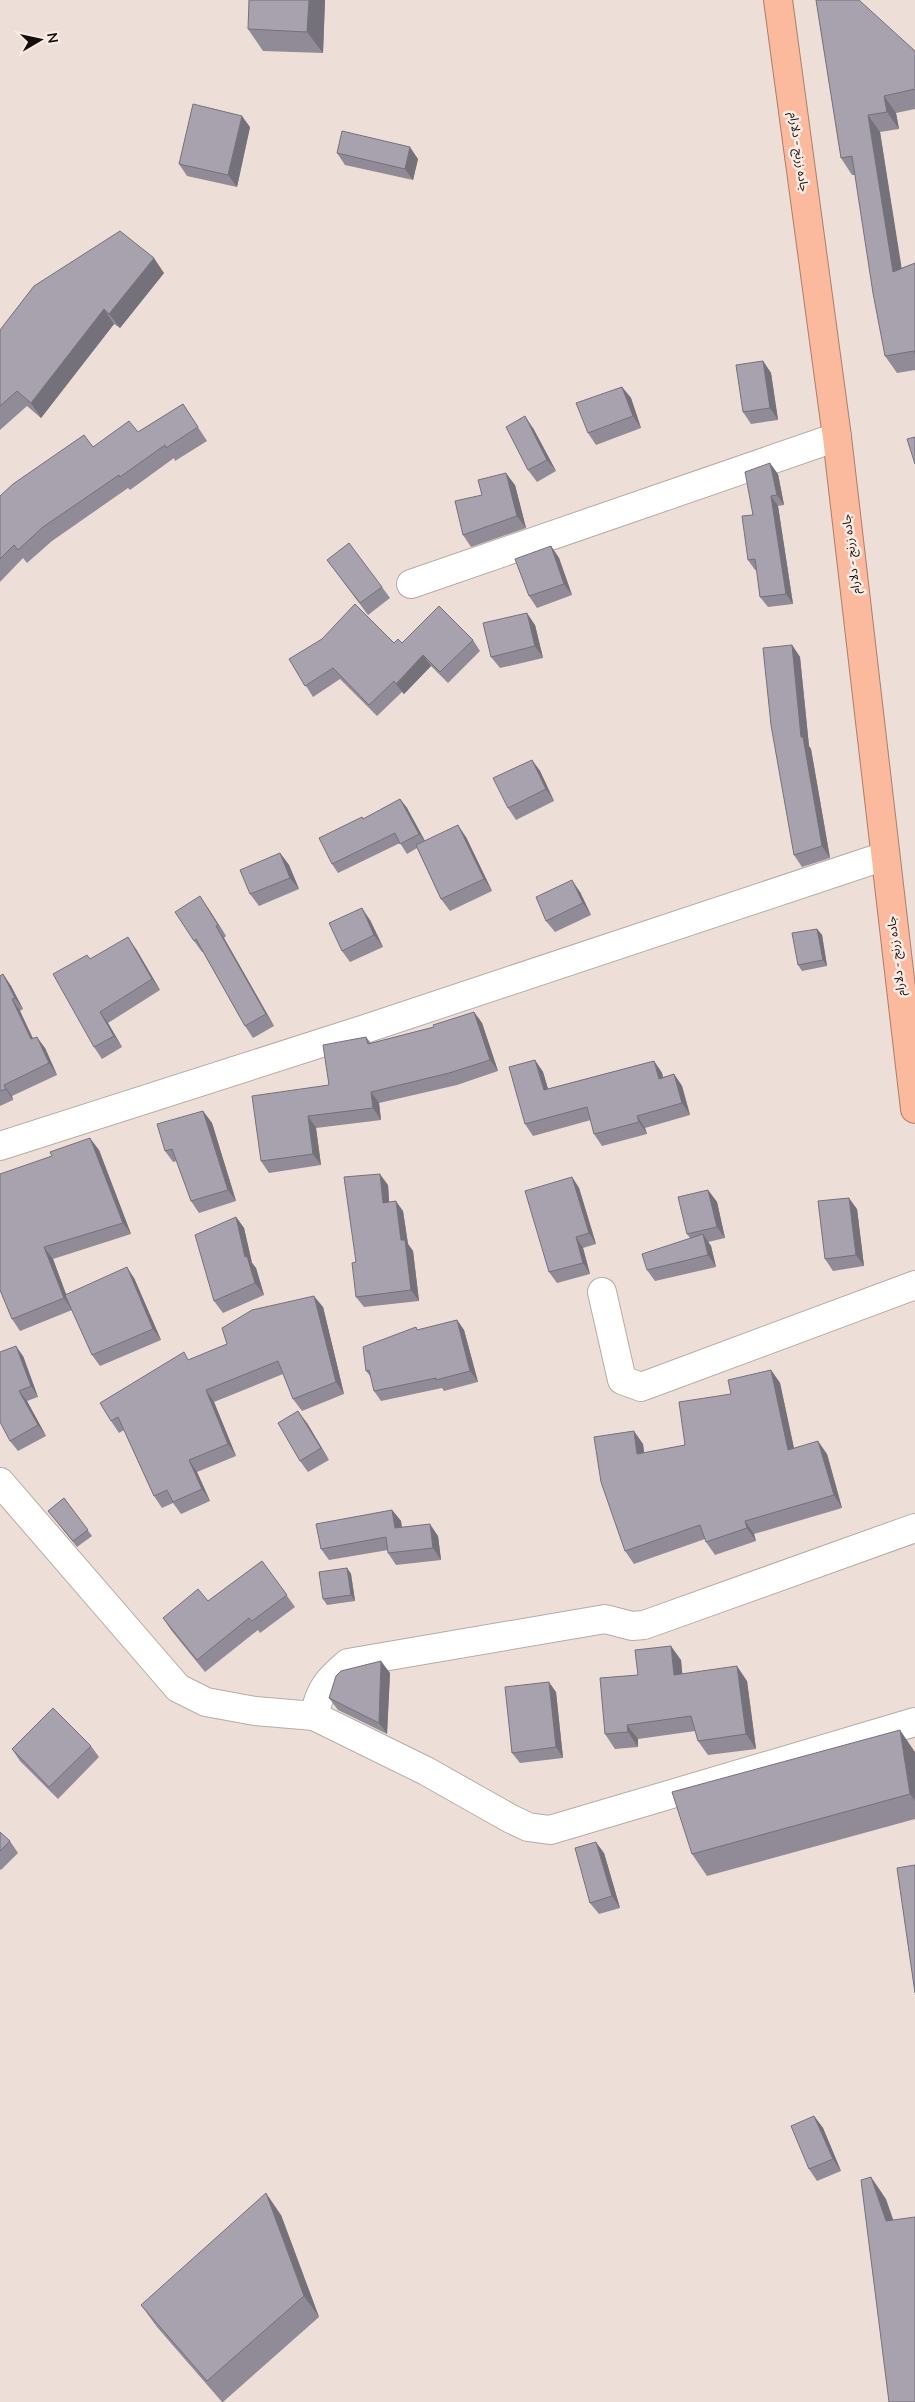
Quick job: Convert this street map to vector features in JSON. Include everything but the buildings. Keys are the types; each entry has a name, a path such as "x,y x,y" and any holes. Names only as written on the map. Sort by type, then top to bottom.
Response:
{"highway":[{"name":"جاده زرنج - دلارام","path":"778,0 837,437 915,1109"}],"street":[{"path":"411,584 837,437"},
{"path":"0,1146 365,1029 885,856"},
{"path":"602,1292 622,1380 641,1387 915,1285"},
{"path":"0,1482 178,1688 206,1702 254,1711 314,1716 426,1771 528,1827 550,1830 915,1722"},
{"path":"314,1716 319,1694 330,1678 348,1663 605,1619 632,1626 644,1626 915,1528"}]}
